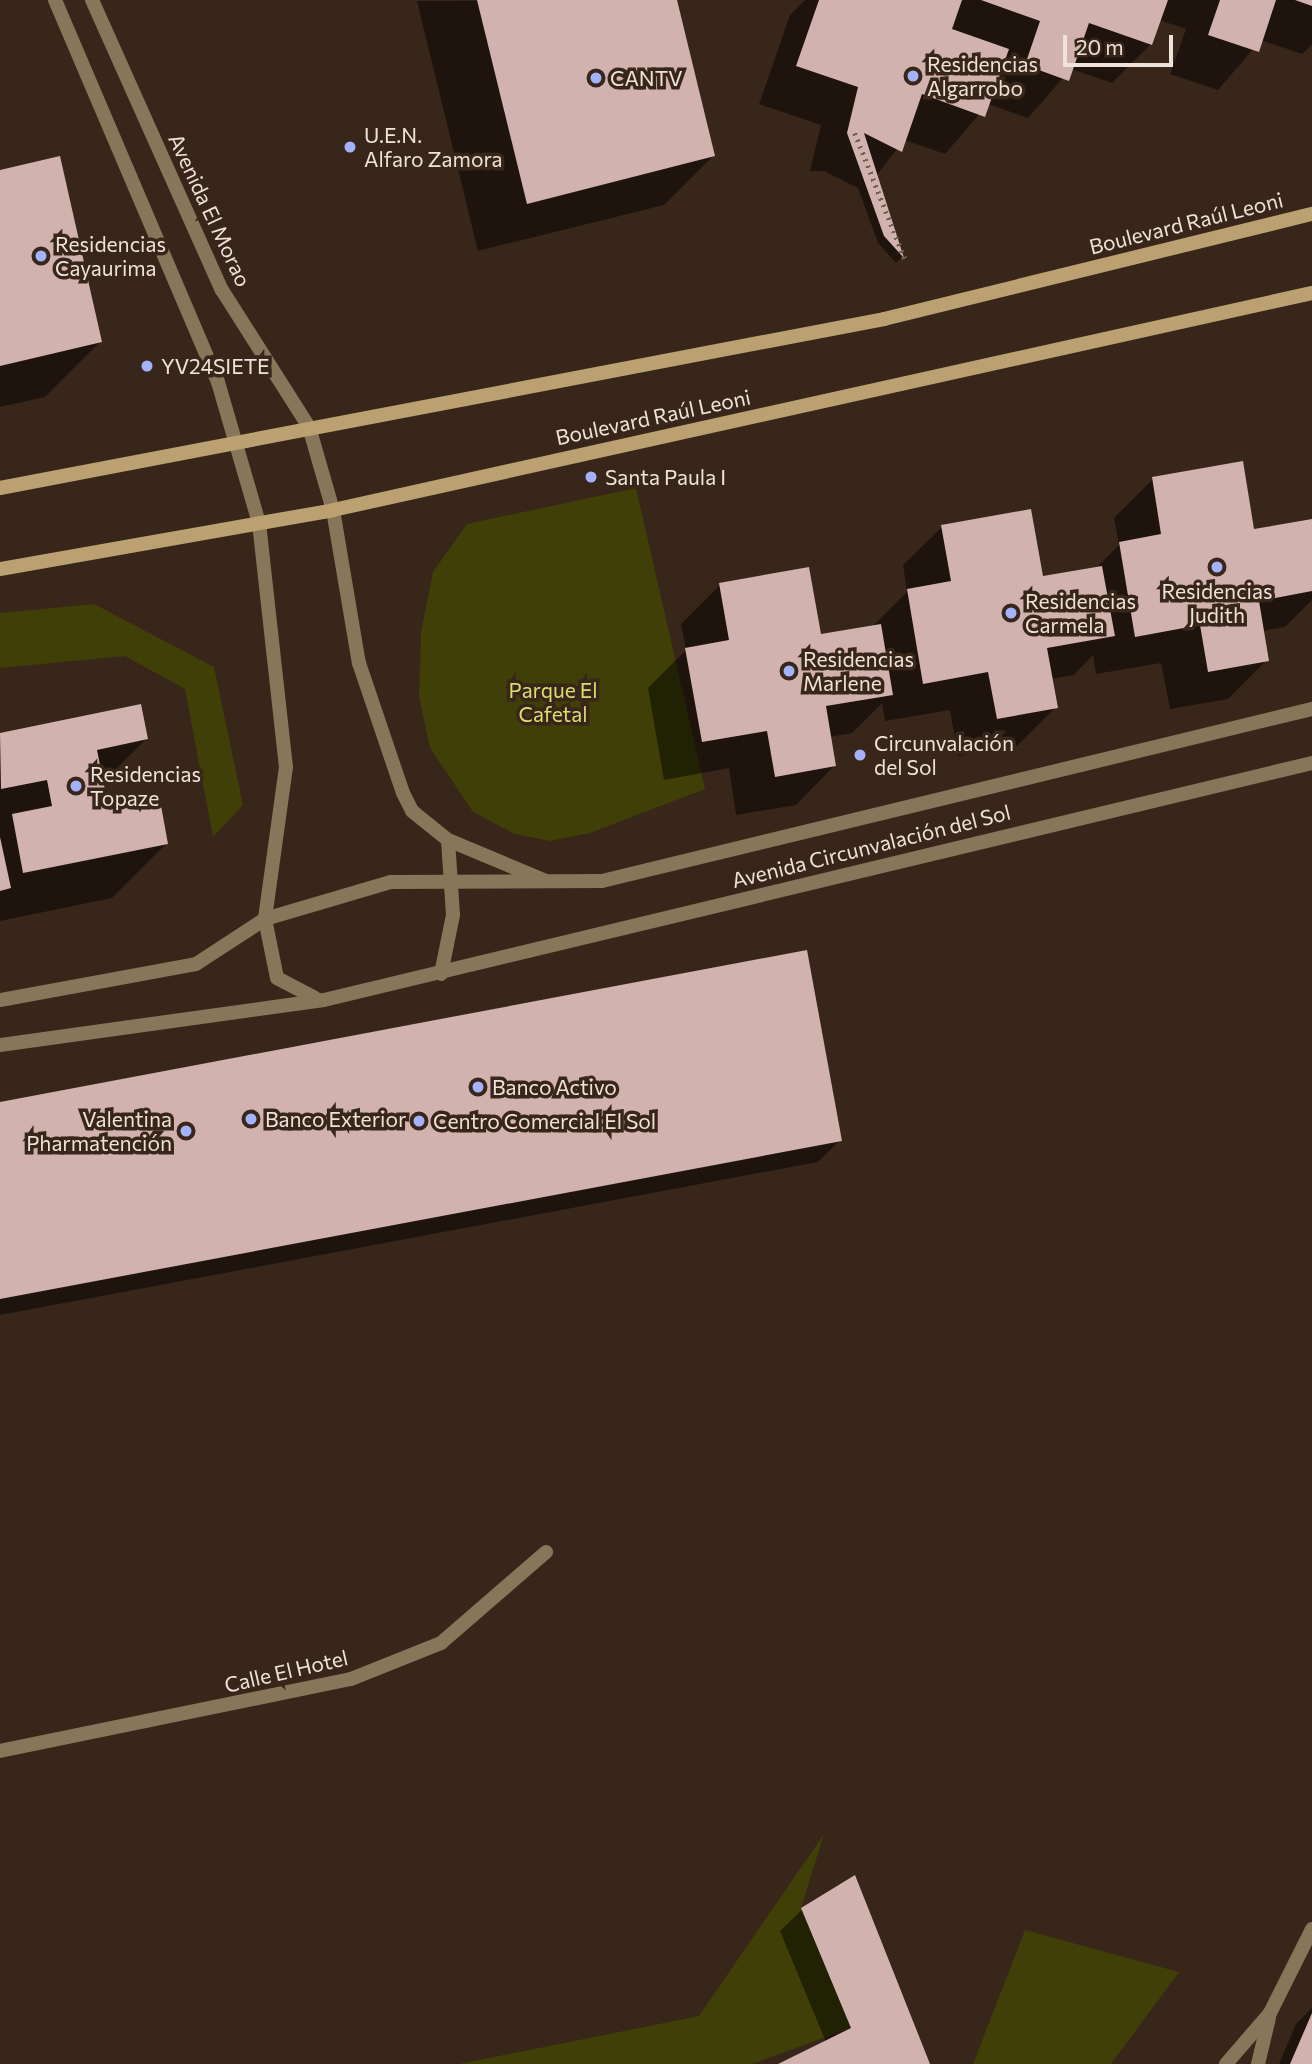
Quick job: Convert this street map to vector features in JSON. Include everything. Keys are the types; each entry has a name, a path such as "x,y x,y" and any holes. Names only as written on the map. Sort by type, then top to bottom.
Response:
{"main road":[{"name":"Boulevard Raúl Leoni","path":"0,488 884,319 1312,214"},
{"name":"Boulevard Raúl Leoni","path":"0,569 333,510 1312,293"}],"street":[{"path":"55,0 218,382 236,442"},
{"name":"Avenida El Morao","path":"92,0 222,290 309,427 333,510"},
{"name":"Avenida Circunvalación del Sol","path":"236,442 259,523 286,768 265,919 277,978 290,989 324,999"},
{"path":"333,510 359,663 402,793 412,811 448,840 560,886"},
{"name":"Avenida Circunvalación del Sol","path":"0,1000 197,964 265,919 391,882 452,881 560,886 1312,709"},
{"name":"Avenida Circunvalación del Sol","path":"0,1045 324,999 441,974 1312,763"},
{"path":"441,974 453,915 448,840"},
{"name":"Calle El Hotel","path":"0,1751 351,1679 442,1643 546,1552"},
{"path":"1258,2064 1270,2013 1312,1929"},
{"path":"1226,2064 1270,2013"}],"path":[{"path":"855,133 905,259"}],"green space":[{"name":"Parque El Cafetal","path":"636,488 705,789 590,833 550,841 515,834 473,812 430,748 419,696 421,632 433,572 467,524"},
{"path":"94,604 214,667 243,805 213,837 185,689 125,656 0,668 0,613"},
{"path":"824,1834 801,1908 851,2028 752,2064 459,2064 699,2016"},
{"path":"1025,1930 1179,1972 1111,2064 973,2064"}],"building":[{"name":"CANTV","path":"477,0 677,0 715,156 527,204"},
{"name":"Residencias Algarrobo","path":"819,0 962,0 952,29 1009,49 985,117 922,94 902,152 864,133 904,258 884,236 847,133 858,87 796,66"},
{"path":"981,0 1168,0 1152,45 1089,23 1069,81 1025,65 1040,21"},
{"path":"1220,0 1276,0 1259,52 1208,35"},
{"path":"1295,0 1312,0 1312,6"},
{"name":"Residencias Cayaurima","path":"60,156 102,342 0,366 0,170"},
{"name":"Residencias Judith","path":"1243,461 1254,529 1312,519 1312,591 1259,601 1269,661 1208,672 1200,625 1135,637 1119,542 1161,534 1152,477"},
{"name":"Residencias Carmela","path":"1031,509 1043,576 1102,566 1115,636 1047,648 1058,708 997,719 988,672 923,684 907,589 951,581 941,525"},
{"name":"Residencias Marlene","path":"809,567 821,634 881,624 893,695 826,706 836,766 775,777 767,731 702,742 685,648 729,640 719,583"},
{"name":"Residencias Topaze","path":"141,704 148,739 97,750 109,810 160,800 168,844 23,873 12,814 52,806 47,780 1,789 0,733"},
{"path":"0,837 11,888 0,891"},
{"name":"Centro Comercial El Sol","path":"807,950 842,1141 0,1299 0,1102"},
{"path":"855,1875 930,2064 778,2064 851,2028 801,1908"},
{"path":"1312,2013 1312,2064 1290,2064"}],"place":[{"name":"Residencias Algarrobo","path":"913,76"},
{"name":"CANTV","path":"596,78"},
{"name":"U.E.N. Alfaro Zamora","path":"350,147"},
{"name":"Residencias Cayaurima","path":"41,256"},
{"name":"YV24SIETE","path":"147,366"},
{"name":"Santa Paula I","path":"591,477"},
{"name":"Residencias Judith","path":"1217,567"},
{"name":"Residencias Carmela","path":"1011,613"},
{"name":"Residencias Marlene","path":"789,671"},
{"name":"Circunvalación del Sol","path":"860,755"},
{"name":"Residencias Topaze","path":"76,786"},
{"name":"Banco Activo","path":"478,1087"},
{"name":"Banco Exterior","path":"251,1119"},
{"name":"Centro Comercial El Sol","path":"419,1121"},
{"name":"Valentina Pharmatención","path":"186,1131"}]}
